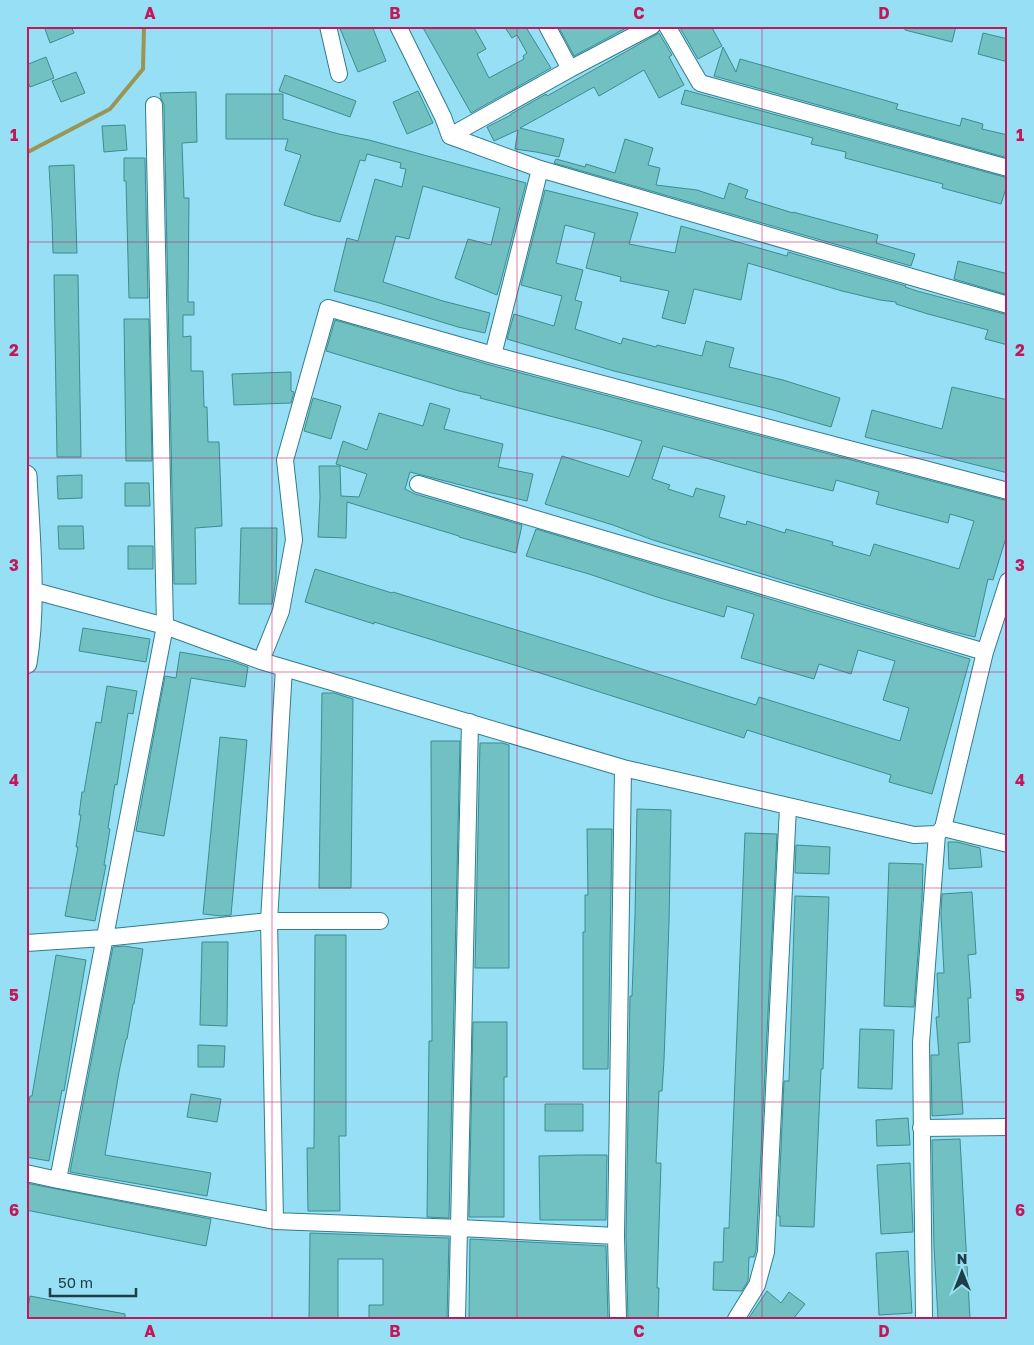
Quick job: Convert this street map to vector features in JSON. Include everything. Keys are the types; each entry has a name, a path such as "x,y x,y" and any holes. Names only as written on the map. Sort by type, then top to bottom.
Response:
{"main road":[{"path":"26,476 31,590 26,663"}],"street":[{"path":"328,26 339,74"},
{"path":"398,26 443,116 450,136"},
{"path":"547,26 570,69"},
{"path":"450,136 652,26"},
{"path":"667,26 700,83 1008,168"},
{"path":"58,1180 164,626 154,105"},
{"path":"450,136 540,169 1008,305"},
{"path":"492,354 540,169"},
{"path":"261,661 281,611 294,540 285,460 328,308 492,354 1008,492"},
{"path":"418,484 985,652"},
{"path":"924,1319 920,1043 940,831 985,652 1008,580"},
{"path":"31,590 164,626 261,661 623,768 914,835 940,831 1008,844"},
{"path":"276,1221 269,921 284,668"},
{"path":"458,1319 470,722"},
{"path":"618,1319 616,1236 623,768"},
{"path":"736,1319 757,1284 766,1252 788,807"},
{"path":"26,943 104,938 269,921 380,921"},
{"path":"921,1128 1008,1127"},
{"path":"26,1173 276,1221 616,1236"}],"building":[{"path":"44,26 71,26 74,33 50,43"},
{"path":"339,26 372,26 386,61 358,72"},
{"path":"422,26 473,26 486,49 477,54 489,78 524,59 523,56 527,53 517,35 512,38 504,26 531,26 527,29 551,68 471,113"},
{"path":"558,26 630,26 574,56"},
{"path":"679,26 711,26 722,46 698,59"},
{"path":"905,26 956,26 952,42 905,30"},
{"path":"659,33 672,55 669,57 684,85 659,98 644,70 599,96 594,87 520,128 564,139 559,157 515,149 518,130 494,141 487,127 546,94 547,96"},
{"path":"983,33 1008,39 1008,62 978,54"},
{"path":"723,47 736,72 740,59 898,104 896,109 960,126 962,118 983,124 982,129 1008,135 1008,158 714,76"},
{"path":"46,57 54,78 30,87 26,78 26,65"},
{"path":"76,72 85,93 61,102 52,81"},
{"path":"285,75 356,101 350,117 279,91"},
{"path":"685,90 1008,178 1001,204 942,188 943,184 845,158 846,152 811,144 813,138 681,104"},
{"path":"418,91 433,123 407,134 393,102"},
{"path":"196,92 197,142 182,143 184,198 189,198 188,302 194,302 194,315 183,315 183,337 191,336 191,371 203,371 204,407 207,407 208,442 219,442 222,526 195,528 196,584 174,584 164,105 160,93"},
{"path":"226,94 283,94 283,119 369,140 526,183 497,295 455,278 468,239 491,245 500,208 423,186 409,239 396,236 383,282 443,301 490,313 485,333 334,291 347,238 358,241 375,179 402,187 406,169 400,168 401,163 367,154 365,161 360,160 340,222 284,205 301,155 285,150 288,139 226,139"},
{"path":"125,125 127,150 104,152 102,126"},
{"path":"625,139 653,148 648,165 660,168 656,185 697,190 724,199 729,183 748,190 745,198 793,213 878,235 876,243 915,254 911,266 554,163 556,159 585,167 586,164 615,173"},
{"path":"124,158 145,158 148,298 129,298"},
{"path":"74,165 77,253 53,253 49,166"},
{"path":"545,190 638,213 629,244 675,253 681,226 787,256 788,252 906,286 917,291 1008,315 1008,345 985,339 988,330 928,314 896,304 896,302 842,291 748,263 741,300 694,289 685,324 662,318 669,291 620,281 621,277 586,268 595,233 565,225 556,263 583,270 575,300 582,302 575,329 621,344 623,338 702,356 706,341 734,348 729,367 783,380 840,398 831,427 773,410 614,371 507,339 514,314 554,326 562,296 521,285"},
{"path":"958,261 1008,274 1008,295 954,279"},
{"path":"54,275 78,275 81,457 57,457"},
{"path":"124,319 149,319 152,461 126,461"},
{"path":"335,320 490,365 1008,501 1008,531 993,580 988,579 975,637 772,577 545,504 562,456 629,477 642,441 480,398 481,396 326,351","holes":["663,446 833,491 836,480 879,492 876,504 948,523 950,514 974,521 959,569 874,544 870,556 832,545 833,542 786,529 785,533 747,521 746,525 719,517 725,496 696,488 693,497 668,489 670,485 652,479"]},
{"path":"291,372 291,391 294,392 291,403 234,405 232,374"},
{"path":"952,387 1008,400 1008,473 865,437 872,410 942,429"},
{"path":"313,398 341,406 331,439 304,431"},
{"path":"430,403 450,409 444,429 503,444 498,467 533,474 527,501 410,472 405,489 415,494 522,525 516,553 347,502 346,538 318,537 319,466 340,466 341,496 359,497 367,474 336,464 343,441 367,450 379,413 423,426"},
{"path":"82,475 82,498 58,499 57,476"},
{"path":"125,483 149,483 150,506 125,506"},
{"path":"58,526 83,526 84,549 59,549"},
{"path":"241,528 277,528 276,580 272,604 239,604"},
{"path":"536,529 970,659 932,794 889,782 891,775 747,730 744,738 537,672 305,602 315,569 756,705 759,697 900,741 909,708 883,700 895,661 858,650 851,674 819,664 814,679 741,658 754,614 727,606 724,617 526,556"},
{"path":"128,546 153,546 153,569 128,569"},
{"path":"83,628 150,639 146,662 79,651"},
{"path":"180,652 231,661 248,667 245,687 191,678 164,836 136,831 165,676 176,678"},
{"path":"107,686 137,691 133,714 128,713 117,785 115,784 108,828 110,829 104,865 106,865 95,921 65,916 78,847 76,847 81,815 79,815 82,792 84,792 96,722 101,723"},
{"path":"322,693 334,693 353,699 351,888 319,888"},
{"path":"220,737 247,740 231,915 222,916 203,914"},
{"path":"431,741 460,741 449,1218 427,1217 429,1041 432,1041"},
{"path":"480,743 502,743 509,745 509,968 475,968"},
{"path":"637,809 671,810 664,1060 662,1091 659,1091 656,1163 661,1163 657,1288 659,1288 658,1319 628,1319 626,1236 630,996 632,996"},
{"path":"587,829 612,829 608,1069 583,1069 583,932 585,932 585,895 588,895"},
{"path":"745,833 777,834 756,1250 754,1257 749,1257 748,1281 742,1291 713,1290 714,1262 723,1262 724,1228 729,1228"},
{"path":"948,842 957,842 980,848 982,867 949,869"},
{"path":"796,845 830,847 829,874 795,873"},
{"path":"889,863 923,864 914,1007 884,1006"},
{"path":"972,892 976,954 968,955 971,998 968,998 970,1042 958,1043 963,1114 932,1116 931,1055 939,1055 936,1017 939,1017 937,973 944,973 941,914 942,894"},
{"path":"795,896 829,897 823,1069 821,1069 814,1227 780,1226 780,1216 778,1216 784,1081 789,1081"},
{"path":"315,935 346,935 346,1136 339,1136 340,1211 308,1211 307,1148 314,1148"},
{"path":"202,942 228,942 227,1026 200,1025"},
{"path":"124,946 143,949 105,1155 211,1173 207,1196 70,1172 113,947"},
{"path":"56,955 86,960 64,1091 62,1090 49,1161 26,1157 26,1116 30,1096 32,1096"},
{"path":"473,1022 507,1022 507,1077 504,1077 504,1217 469,1217"},
{"path":"860,1029 894,1030 892,1089 858,1088"},
{"path":"198,1045 225,1046 224,1067 198,1067"},
{"path":"191,1094 221,1099 217,1122 187,1117"},
{"path":"545,1104 583,1104 583,1131 545,1131"},
{"path":"908,1118 910,1145 877,1146 876,1120"},
{"path":"960,1139 970,1319 938,1319 934,1247 932,1140"},
{"path":"607,1155 606,1220 540,1220 539,1156"},
{"path":"910,1163 913,1232 881,1234 877,1165"},
{"path":"26,1183 211,1219 206,1246 26,1210"},
{"path":"310,1233 449,1238 447,1319 369,1319 369,1305 383,1305 383,1259 338,1259 338,1319 309,1319"},
{"path":"470,1239 606,1246 608,1319 469,1319"},
{"path":"908,1251 912,1313 879,1315 876,1253"},
{"path":"767,1291 781,1303 789,1292 805,1304 793,1319 748,1319"},
{"path":"30,1296 125,1314 125,1319 26,1319"}],"waterway":[{"path":"26,153 110,109 143,69 144,26"}]}
